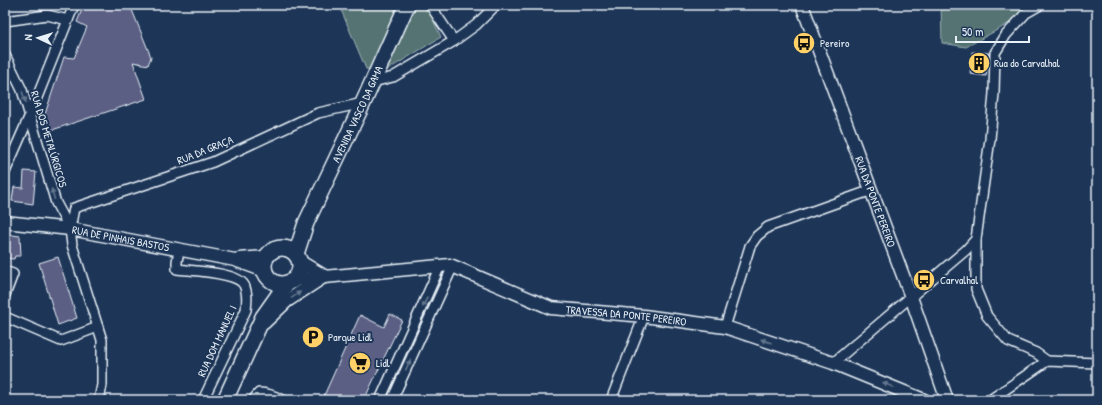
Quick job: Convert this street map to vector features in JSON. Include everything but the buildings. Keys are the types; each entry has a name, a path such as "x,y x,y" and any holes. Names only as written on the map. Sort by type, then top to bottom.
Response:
{"main road":[{"name":"AVENIDA VASCO DA GAMA","path":"293,254 407,5"},
{"name":"AVENIDA VASCO DA GAMA","path":"225,400 260,324 268,294 266,268 271,252 277,248 293,254 300,268 298,274 290,282 260,324"},
{"path":"266,268 273,282 280,284 290,282"}],"street":[{"path":"5,172 30,115 74,5"},
{"path":"430,5 454,41"},
{"path":"486,15 488,5"},
{"path":"373,82 393,77 454,41 476,25 496,5"},
{"name":"RUA DA PONTE PEREIRO","path":"802,5 872,190 947,400"},
{"path":"1040,5 1026,13 1006,34 995,53 991,131 984,193 976,239 976,289 987,316 1008,341 1036,353 1047,361 1097,363"},
{"path":"5,22 47,15 68,20"},
{"name":"RUA DOS METALÚRGICOS","path":"5,55 22,90 56,203 70,230"},
{"name":"RUA DA GRAÇA","path":"70,230 74,208 213,162 318,113 363,103"},
{"path":"725,327 750,246 757,236 768,227 872,190"},
{"name":"RUA DE PINHAIS BASTOS","path":"5,222 70,230 179,249 236,260 266,268"},
{"path":"70,230 72,245 102,340 102,384 99,400"},
{"path":"833,363 966,250 976,239"},
{"name":"RUA DOM MANUEL I","path":"179,249 177,269 227,275 244,284 247,296 246,310 203,400"},
{"path":"260,324 287,301 324,276 293,254"},
{"name":"TRAVESSA DA PONTE PEREIRO","path":"290,282 324,276 450,265 551,308 644,316 725,327 833,363 924,400"},
{"path":"380,400 440,266"},
{"path":"392,400 453,266"},
{"path":"5,271 13,274 5,295"},
{"path":"611,400 644,316"},
{"path":"5,317 61,341 98,327"},
{"path":"990,400 1047,361"},
{"path":"256,396 269,394 283,400"}],"green space":[{"path":"339,5 426,5 441,37 387,70 366,69"},
{"path":"941,5 1040,5 966,47 942,43"}],"place":[{"name":"Pereiro","path":"804,43"},
{"name":"Rua do Carvalhal","path":"979,63"},
{"name":"Carvalhal","path":"924,280"},
{"name":"Parque Lidl","path":"313,337"},
{"name":"Lidl","path":"360,363"}]}
